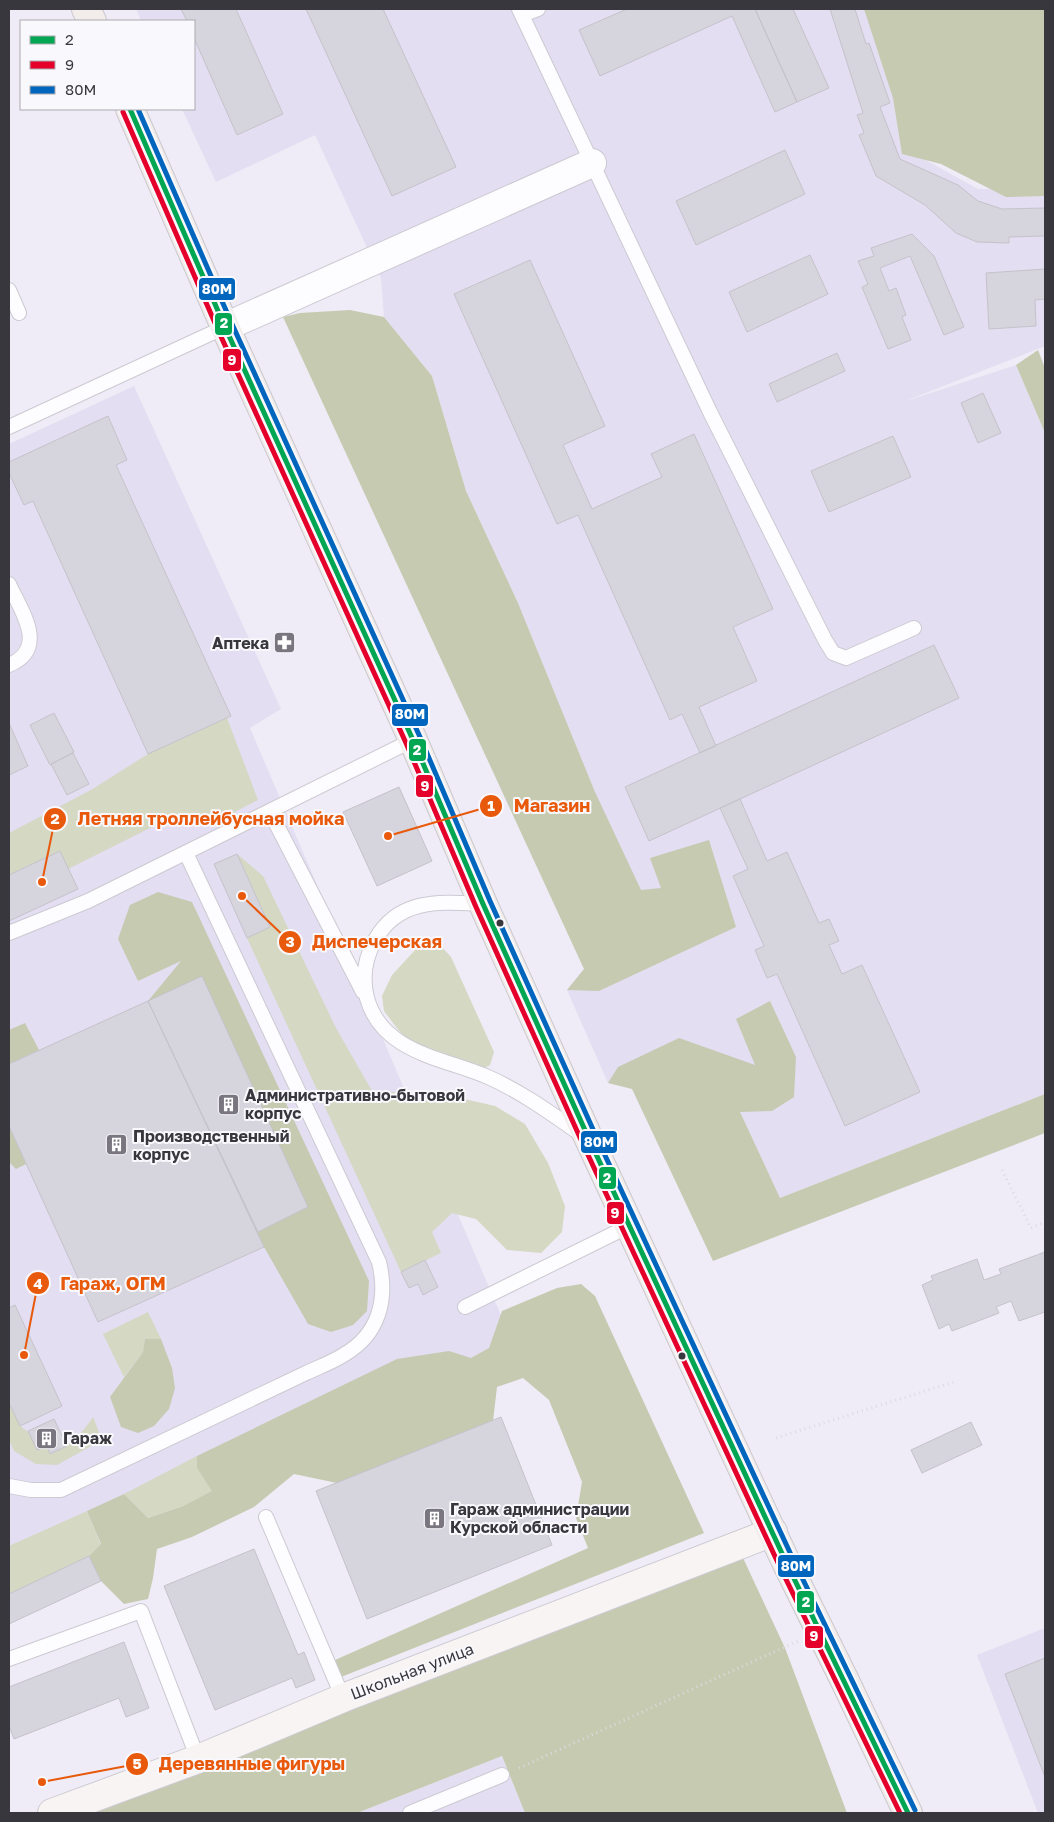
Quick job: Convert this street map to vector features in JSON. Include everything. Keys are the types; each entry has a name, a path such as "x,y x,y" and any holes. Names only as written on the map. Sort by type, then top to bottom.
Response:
{"main road":[{"path":"130,110 225,327 413,740 589,1139 773,1532 908,1813"}],"street":[{"path":"225,327 592,163"},
{"name":"Школьная улица","path":"52,1813 198,1759 343,1698 773,1532"}],"lane":[{"path":"538,9 520,12 710,412 820,631 833,653 846,658 914,628"},
{"path":"9,290 19,313"},
{"path":"9,427 225,327"},
{"path":"9,584 31,633 28,649 19,661 9,665"},
{"path":"9,933 88,901 413,740"},
{"path":"270,812 375,1017 383,1029 406,1046 497,1082 523,1095 589,1139"},
{"path":"9,1486 31,1490 61,1490 322,1366 358,1346 368,1334 381,1307 383,1292 379,1262 186,853"},
{"path":"369,1004 365,990 366,962 371,948 387,924 399,914 427,904 484,904"},
{"path":"465,1307 629,1226"},
{"path":"266,1516 343,1698"},
{"path":"9,1659 141,1611 198,1759"},
{"path":"410,1813 502,1775"}],"path":[{"path":"1002,1170 1031,1228 1045,1222"},
{"path":"776,1438 954,1382"},
{"path":"502,1775 776,1652 820,1630"}],"shaded area":[{"path":"136,9 873,9 911,152 978,189 1045,188 1045,346 903,402 1016,365 1045,433 1045,1094 780,1198 739,1111 608,1083 567,990 584,969 595,792 518,603 466,491 432,376 384,317 381,278 315,135 216,182 182,110 195,110 195,20 141,20"},
{"path":"134,386 281,709 250,728 515,1348 9,1576 9,444"},
{"path":"1045,1628 1045,1813 1038,1813 977,1655"},
{"path":"502,1756 525,1813 357,1813"}],"green space":[{"path":"864,9 1045,9 1045,196 1006,197 941,164 902,154 893,98"},
{"path":"350,310 384,317 432,376 466,491 518,603 595,792 641,890 661,888 650,858 709,840 736,927 599,991 567,990 584,969 283,317 300,313"},
{"path":"1038,350 1045,368 1045,433 1016,365"},
{"path":"227,718 258,800 209,825 176,815 68,869 60,851 9,875 9,833 91,790 148,754"},
{"path":"237,854 263,876 336,1028 372,1091 447,1095 495,1106 525,1124 548,1163 565,1206 562,1232 541,1253 507,1250 476,1219 452,1213 432,1232 441,1253 401,1272 247,938 270,927"},
{"path":"158,892 192,902 369,1281 367,1311 353,1325 331,1332 308,1324 264,1247 148,1001 181,961 138,981 118,939 130,905"},
{"path":"440,945 451,957 494,1052 490,1065 478,1072 432,1059 403,1036 384,1011 382,996 392,975 417,948"},
{"path":"770,1001 796,1057 794,1097 772,1111 740,1112 780,1198 1045,1094 1045,1133 713,1261 632,1089 608,1083 618,1067 679,1038 755,1065 736,1019"},
{"path":"25,1023 39,1050 9,1064 9,1030"},
{"path":"9,1126 26,1164 16,1169 9,1162"},
{"path":"581,1284 595,1296 704,1533 341,1677 335,1660 588,1548 576,1518 582,1482 549,1400 523,1378 497,1387 493,1421 337,1483 294,1474 254,1507 192,1537 157,1549 148,1599 124,1604 101,1581 89,1556 101,1544 87,1511 124,1494 148,1518 183,1506 212,1491 197,1468 197,1456 397,1359 449,1351 471,1358 489,1348 502,1311 557,1288"},
{"path":"148,1312 161,1339 145,1339 143,1352 124,1377 103,1334"},
{"path":"145,1339 161,1339 172,1368 175,1388 169,1409 154,1426 138,1433 121,1427 110,1397 143,1352"},
{"path":"9,1403 20,1426 47,1446 51,1454 75,1439 93,1417 102,1440 57,1465 36,1464 14,1451 9,1440"},
{"path":"197,1456 197,1468 213,1491 183,1506 148,1518 124,1494"},
{"path":"87,1511 101,1545 89,1556 9,1594 9,1546"},
{"path":"737,1545 785,1648 847,1813 525,1813 502,1756 357,1813 97,1813 97,1812"}],"building":[{"path":"181,9 236,9 283,114 237,135 195,40 195,20 186,20"},
{"path":"306,9 383,9 456,167 392,196"},
{"path":"627,9 755,9 797,102 775,112 732,16 600,76 579,30"},
{"path":"755,9 793,9 829,88 797,102"},
{"path":"830,9 855,9 866,44 869,43 890,103 880,107 900,159 958,185 978,201 1002,209 1045,208 1045,236 1009,237 1009,243 977,242 956,233 925,205 876,176 859,135 864,133 857,115 863,113"},
{"path":"785,150 805,194 696,245 676,201"},
{"path":"912,234 934,256 964,327 944,335 910,256 880,268 889,291 896,288 906,315 902,317 911,340 888,349 862,287 868,284 858,261 874,256 871,248"},
{"path":"810,255 828,294 747,332 729,292"},
{"path":"530,260 605,426 563,445 592,509 662,477 651,454 694,434 773,609 733,627 757,681 699,707 716,746 700,753 682,714 670,720 578,515 557,524 454,294"},
{"path":"1045,269 1045,299 1035,300 1036,326 989,329 986,273"},
{"path":"837,353 845,371 777,402 769,384"},
{"path":"983,393 1001,433 978,443 961,403"},
{"path":"108,416 127,460 116,465 231,716 148,754 33,501 24,505 9,473 9,462"},
{"path":"893,436 911,477 829,512 811,471"},
{"path":"934,645 959,698 649,841 625,787"},
{"path":"54,713 74,752 50,765 30,725"},
{"path":"9,723 28,766 9,775"},
{"path":"73,753 89,784 67,795 51,764"},
{"path":"399,787 432,861 377,886 343,812"},
{"path":"740,799 767,861 787,852 819,923 829,919 839,941 829,945 842,974 862,965 920,1092 845,1126 777,974 767,978 755,950 764,946 733,876 748,869 720,808"},
{"path":"60,851 78,889 9,921 9,875"},
{"path":"237,854 270,927 247,938 214,864"},
{"name":"Административно-бытовой корпус","path":"202,976 308,1207 258,1232 148,1001"},
{"name":"Производственный корпус","path":"148,1001 264,1247 98,1322 9,1126 9,1064"},
{"path":"1045,1252 1045,1312 1019,1321 1011,1301 996,1307 999,1313 952,1331 949,1324 939,1329 922,1285 933,1280 931,1276 977,1259 984,1280 1001,1274 999,1269"},
{"path":"425,1260 438,1287 423,1295 418,1284 409,1288 401,1272"},
{"path":"15,1305 62,1406 20,1426 9,1403 9,1308"},
{"name":"Гараж администрации Курской области","path":"501,1417 552,1545 367,1619 316,1491"},
{"name":"Гараж","path":"54,1419 67,1446 50,1454 47,1446 37,1450 28,1431"},
{"path":"971,1422 982,1445 922,1473 911,1450"},
{"path":"254,1549 298,1655 304,1652 315,1680 296,1688 292,1678 215,1710 164,1586"},
{"path":"89,1556 101,1581 9,1624 9,1594"},
{"path":"124,1642 149,1708 126,1717 119,1698 14,1739 9,1726 9,1687"},
{"path":"1045,1658 1045,1777 1005,1674"}],"transit line":[{"name":"2","path":"130,110 225,327 413,740 483,904 589,1139 786,1562 908,1813"},
{"name":"80М","path":"138,110 232,324 420,737 490,901 596,1136 793,1559 915,1810"},
{"name":"9","path":"123,112 218,330 406,743 476,907 582,1142 779,1565 900,1813"}],"place":[{"name":"Аптека","path":"285,643"},
{"name":"Магазин","path":"388,836"},
{"name":"Летняя троллейбусная мойка","path":"42,882"},
{"name":"Диспечерская","path":"242,896"},
{"name":"Административно-бытовой корпус","path":"229,1104"},
{"name":"Производственный корпус","path":"117,1145"},
{"name":"Гараж, ОГМ","path":"24,1355"},
{"name":"Гараж","path":"47,1438"},
{"name":"Гараж администрации Курской области","path":"434,1518"},
{"name":"Деревянные фигуры","path":"42,1782"}]}
